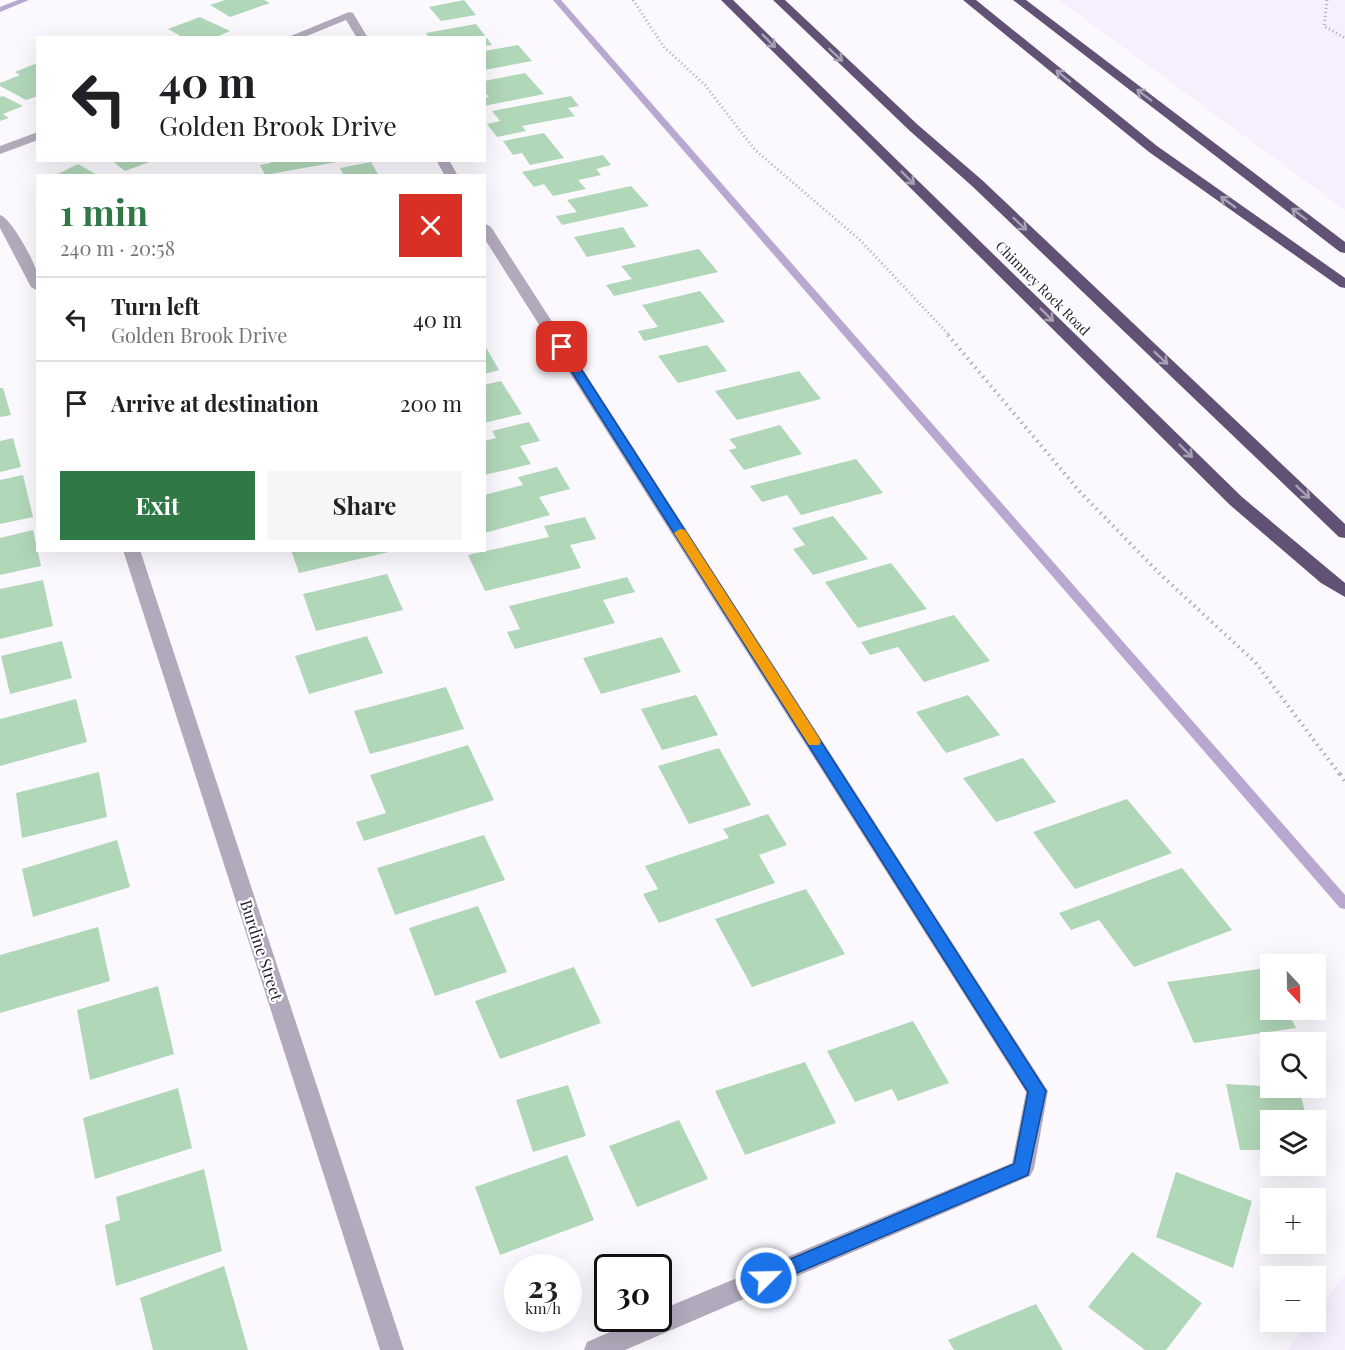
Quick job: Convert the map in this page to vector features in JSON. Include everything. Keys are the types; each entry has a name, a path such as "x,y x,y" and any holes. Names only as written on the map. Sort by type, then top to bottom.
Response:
{"highway":[{"name":"Chimney Rock Road","path":"727,0 1236,501 1327,579 1345,591"},
{"path":"779,0 914,128 977,183 1345,533"},
{"path":"969,0 1163,156 1345,284"},
{"path":"1019,0 1345,249"}],"street":[{"path":"296,36 349,15 362,36"},
{"path":"0,150 36,137"},
{"path":"0,219 9,231 36,283"},
{"path":"486,230 1037,1091 1022,1169 596,1350"},
{"name":"Burdine Street","path":"132,552 392,1350"}],"path":[{"path":"633,0 664,47 705,85 754,150 860,240 970,358 1082,493 1161,575 1255,662 1345,781"},
{"path":"1327,0 1324,26 1345,38"}],"shaded area":[{"path":"1059,0 1345,0 1345,210"},
{"path":"1345,1275 1345,1350 1287,1350 1301,1332 1326,1332 1326,1300"}],"building":[{"path":"225,0 264,0 270,3 230,17 210,5"},
{"path":"464,0 476,15 441,21 429,7"},
{"path":"200,17 230,31 219,36 180,36 168,29"},
{"path":"476,24 485,36 428,36 426,33"},
{"path":"486,37 492,45 486,46"},
{"path":"518,45 532,61 486,70 486,51"},
{"path":"36,64 36,97 26,100 0,86 0,83 20,75 15,72"},
{"path":"525,73 544,94 486,106 486,98 489,97 486,94 486,81"},
{"path":"3,96 23,106 3,114 9,118 0,121 0,97"},
{"path":"571,96 579,106 568,108 575,116 522,126 526,131 497,137 487,124 500,121 492,111"},
{"path":"544,133 564,158 530,165 522,153 513,155 503,141"},
{"path":"603,155 611,165 596,169 601,175 578,180 586,189 553,196 544,184 534,187 522,172"},
{"path":"114,162 149,162 125,171"},
{"path":"337,162 264,174 260,165"},
{"path":"371,162 378,174 343,174 340,168"},
{"path":"78,164 96,174 58,174"},
{"path":"631,186 649,206 562,225 556,216 577,212 567,200"},
{"path":"623,227 636,247 587,257 574,237"},
{"path":"699,249 718,272 614,296 606,285 632,279 621,266"},
{"path":"700,291 725,322 644,341 638,331 658,327 642,305"},
{"path":"707,345 727,371 678,383 658,356"},
{"path":"486,347 499,370 486,373"},
{"path":"799,371 821,399 737,420 715,391"},
{"path":"501,381 522,414 486,423 486,385"},
{"path":"0,388 3,388 11,415 0,417"},
{"path":"529,422 540,441 520,446 531,464 486,475 486,440 496,438 492,431"},
{"path":"780,425 802,454 744,470 729,450 737,448 729,439"},
{"path":"13,438 21,467 0,472 0,441"},
{"path":"856,459 883,493 801,515 787,495 762,502 750,486"},
{"path":"557,467 570,489 539,497 550,515 486,532 486,494 523,485 518,477"},
{"path":"23,475 33,517 0,524 0,480"},
{"path":"833,516 868,559 813,575 793,549 805,545 792,528"},
{"path":"585,517 596,539 570,545 581,568 485,591 468,555 549,537 544,526"},
{"path":"33,530 36,552 41,566 0,575 0,538"},
{"path":"292,552 389,552 299,573"},
{"path":"891,563 927,609 858,628 825,582"},
{"path":"387,574 403,610 316,631 303,594"},
{"path":"627,577 635,592 603,600 615,623 515,649 507,632 520,629 509,606"},
{"path":"43,580 53,626 0,639 0,589"},
{"path":"954,615 990,661 924,682 898,647 870,655 861,642"},
{"path":"367,636 383,673 309,694 295,656"},
{"path":"662,637 681,672 601,694 583,658"},
{"path":"62,641 72,678 10,694 1,656"},
{"path":"446,687 464,729 370,754 354,711"},
{"path":"696,695 718,735 662,750 641,709"},
{"path":"968,695 1000,735 946,753 916,712"},
{"path":"76,699 87,742 0,766 0,719"},
{"path":"468,745 494,800 364,841 356,822 386,813 370,775"},
{"path":"719,748 751,805 689,824 658,766"},
{"path":"1023,758 1056,802 996,822 963,778"},
{"path":"99,772 107,817 22,838 16,793"},
{"path":"1127,799 1172,853 1075,889 1033,832"},
{"path":"768,814 787,845 759,855 775,883 659,923 643,894 658,889 645,866 729,838 723,829"},
{"path":"484,835 505,880 395,915 377,868"},
{"path":"117,840 130,887 33,917 22,869"},
{"path":"1182,868 1232,930 1134,967 1099,920 1071,930 1059,913"},
{"path":"806,889 845,954 752,987 715,919"},
{"path":"478,906 507,972 435,996 409,928"},
{"path":"98,927 110,981 0,1013 0,955"},
{"path":"574,967 601,1023 500,1059 475,1001"},
{"path":"1260,969 1260,1020 1292,1020 1296,1028 1194,1043 1167,982"},
{"path":"158,986 174,1054 90,1080 77,1010"},
{"path":"913,1021 949,1083 898,1101 892,1089 855,1102 827,1051"},
{"path":"805,1062 836,1123 745,1155 715,1091"},
{"path":"1226,1084 1260,1086 1260,1098 1302,1098 1304,1110 1260,1110 1260,1150 1240,1150"},
{"path":"568,1085 586,1136 533,1152 516,1100"},
{"path":"178,1088 192,1148 95,1179 83,1118"},
{"path":"679,1120 708,1179 637,1207 609,1146"},
{"path":"567,1155 594,1220 500,1255 475,1187"},
{"path":"204,1169 222,1251 116,1286 105,1225 120,1220 116,1197"},
{"path":"1176,1172 1252,1201 1233,1268 1156,1237"},
{"path":"1132,1252 1202,1303 1166,1350 1145,1350 1088,1307"},
{"path":"224,1266 248,1350 153,1350 140,1298"},
{"path":"1036,1304 1063,1350 954,1350 948,1340"}],"waterway":[{"path":"0,10 25,0"},
{"path":"557,0 1345,904"}],"slow traffic":[{"path":"680,533 814,742"}],"route":[{"path":"562,347 1037,1091 1022,1169 766,1278"}]}
